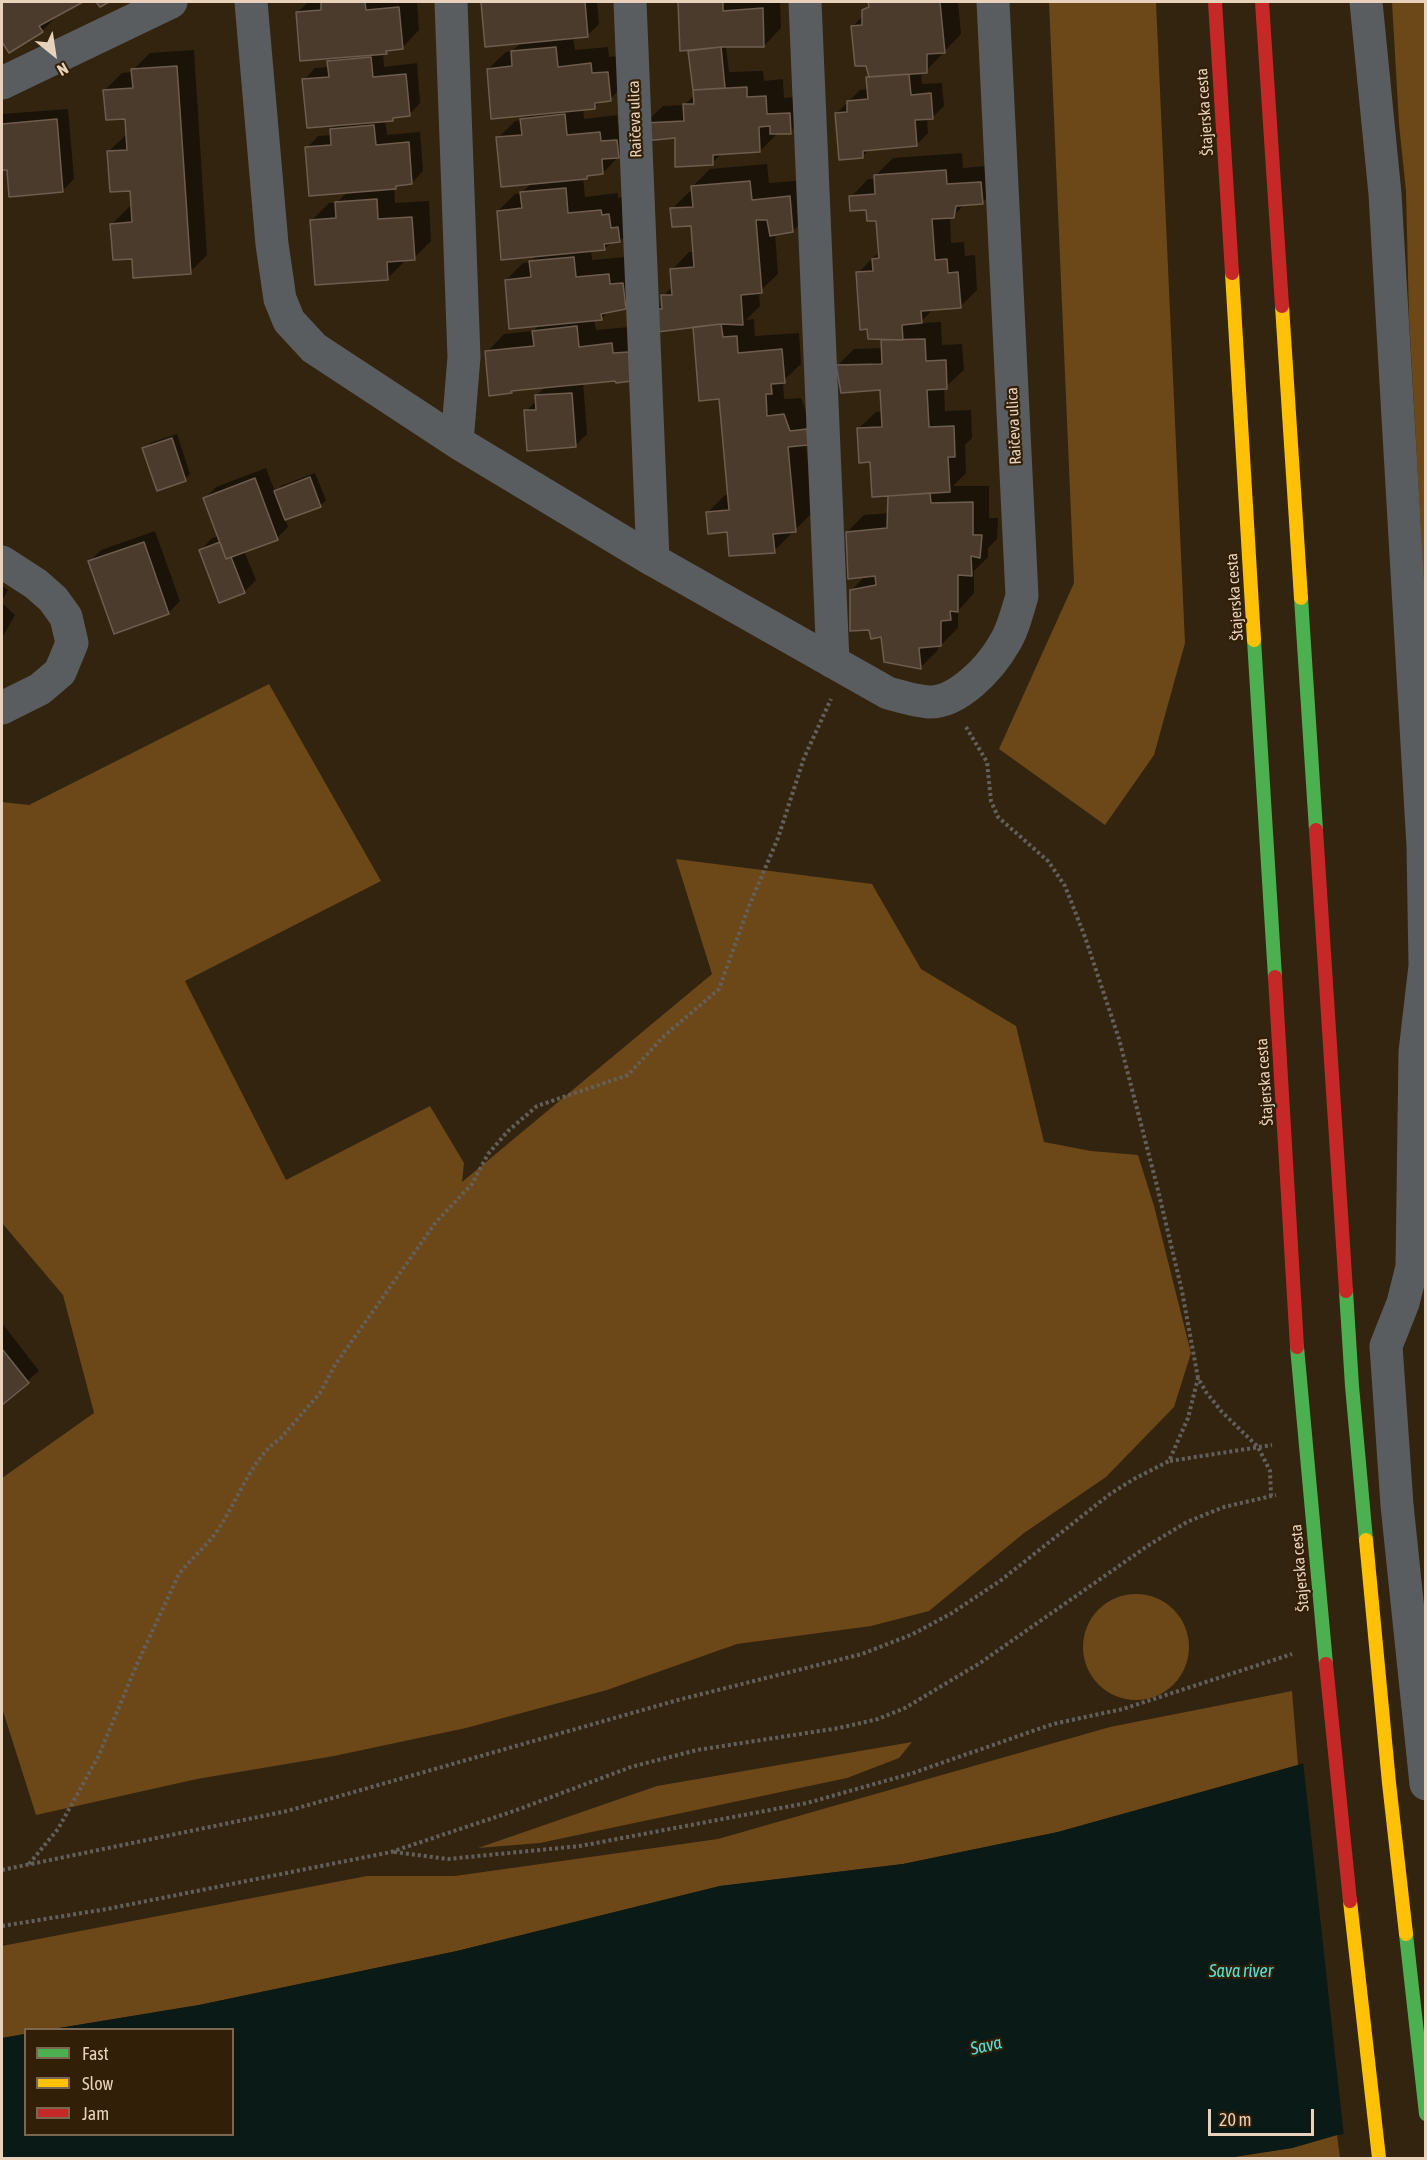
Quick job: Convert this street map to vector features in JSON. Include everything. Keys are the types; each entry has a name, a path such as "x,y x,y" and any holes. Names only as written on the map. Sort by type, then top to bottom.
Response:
{"main road":[{"name":"Štajerska cesta","path":"1215,2 1300,1390 1335,1763 1379,2158"},
{"path":"1262,2 1352,1386 1389,1783 1425,2114"}],"street":[{"path":"2,83 171,2"},
{"path":"251,2 272,244 280,299 289,321 314,348 457,442 653,560 833,663 888,693 931,702 948,698"},
{"path":"451,2 464,357 457,442"},
{"name":"Raičeva ulica","path":"630,2 653,560"},
{"path":"805,2 833,663"},
{"name":"Raičeva ulica","path":"948,698 972,683 1004,644 1022,596 993,2"},
{"path":"1366,2 1385,194 1418,746 1425,966 1415,1052 1412,1267 1403,1303 1386,1346 1397,1505 1425,1784"},
{"path":"2,562 36,584 52,599 66,617 72,643 60,672 40,690 2,708"}],"path":[{"path":"29,1864 58,1829 98,1757 137,1664 179,1574 189,1560 211,1539 228,1514 241,1487 272,1444 280,1439 320,1393 335,1365 436,1222 472,1185 488,1154 508,1131 537,1107 628,1075 663,1037 719,989 749,906 778,838 804,758 834,692 833,663"},
{"path":"948,698 987,762 991,801 998,817 1048,861 1065,886 1085,936 1119,1039 1182,1291 1198,1378 1222,1412 1258,1447 1270,1471 1271,1496"},
{"path":"2,1870 287,1811 678,1700 862,1654 913,1634 952,1613 1000,1581 1110,1494 1169,1461 1188,1418 1198,1378"},
{"path":"2,1926 107,1909 391,1852 514,1811 631,1767 697,1750 839,1728 878,1719 905,1708 980,1663 1149,1545 1187,1522 1224,1507 1282,1494"},
{"path":"391,1852 448,1859 580,1846 807,1803 910,1774 1053,1724 1123,1709 1296,1653"}],"shaded area":[{"path":"1049,2 1156,2 1185,643 1154,755 1105,825 999,749 1074,583"},
{"path":"1392,2 1425,2 1425,603 1409,317 1406,191 1399,124"},
{"path":"269,684 381,881 185,981 286,1180 430,1106 464,1163 462,1182 712,974 676,859 872,884 921,969 1016,1026 1044,1142 1091,1151 1138,1155 1154,1206 1191,1353 1174,1407 1106,1477 1024,1533 929,1611 871,1626 737,1644 607,1690 466,1728 334,1756 197,1779 36,1815 2,1708 2,1478 94,1413 63,1295 2,1223 2,802 29,805"},
{"path":"1136,1594 1156,1598 1174,1609 1185,1627 1189,1647 1185,1667 1174,1685 1156,1696 1136,1700 1116,1696 1098,1685 1087,1667 1083,1647 1087,1627 1098,1609 1116,1598"},
{"path":"1292,1691 1298,1765 1058,1832 903,1864 720,1886 457,1951 199,2005 59,2028 24,2028 24,2034 2,2038 2,1946 367,1876 455,1876 718,1839 1110,1727"},
{"path":"912,1742 899,1758 847,1778 540,1843 478,1848 657,1786"},
{"path":"1337,2135 1340,2158 1227,2158 1292,2148"}],"water":[{"name":"Sava river","path":"1425,1726 1425,2125 1337,2135 1292,2148 1227,2158 2,2158 2,2038 24,2034 24,2136 234,2136 234,2028 59,2028 199,2005 457,1951 720,1886 903,1864 1058,1832 1298,1765"}],"pier":[{"path":"1426,1723 1426,2128 1344,2137 1303,1761"}],"building":[{"path":"2,2 83,2 39,26 43,32 9,53 2,42"},
{"path":"96,2 109,2 100,7"},
{"path":"321,2 365,2 366,10 399,7 403,49 386,51 387,54 300,61 296,12 321,10"},
{"path":"481,2 585,2 588,37 485,47"},
{"path":"678,2 723,2 723,11 763,8 764,47 721,47 680,51"},
{"path":"868,2 940,2 945,53 927,54 927,73 869,77 866,66 855,66 851,26 862,25 862,10 869,7"},
{"path":"556,47 558,67 591,63 592,73 608,72 611,101 595,103 595,109 491,119 487,69 512,66 511,51"},
{"path":"721,47 725,88 693,90 688,51"},
{"path":"371,57 373,77 406,74 410,116 393,118 393,121 307,128 302,79 329,77 327,61"},
{"path":"177,66 191,274 133,278 132,259 113,260 110,224 132,222 130,191 110,192 107,151 127,150 125,119 106,120 103,90 133,88 131,69"},
{"path":"909,74 911,95 931,93 933,119 915,120 917,146 863,151 863,158 839,160 835,113 847,112 847,101 868,99 866,77"},
{"path":"747,87 747,97 766,96 767,114 790,113 791,134 770,134 770,126 759,127 760,152 713,155 713,165 675,167 675,138 645,141 644,123 684,121 683,104 694,104 693,90"},
{"path":"565,114 567,135 600,132 601,141 617,140 619,158 602,159 603,174 587,176 587,179 501,187 496,137 522,135 520,119"},
{"path":"57,119 63,192 9,197 7,170 2,170 2,124"},
{"path":"374,125 376,145 409,142 412,184 396,186 396,189 309,196 305,147 331,145 330,129"},
{"path":"946,170 947,184 981,182 983,204 956,206 954,218 932,219 935,260 947,259 948,273 958,272 961,308 921,311 922,323 902,325 903,340 868,339 867,329 860,330 856,272 873,271 872,259 879,258 876,221 867,221 866,210 850,211 849,196 875,194 874,175"},
{"path":"750,181 752,200 790,196 793,232 770,236 767,220 756,220 762,293 741,295 743,325 721,324 657,332 656,309 662,309 661,295 672,295 670,269 694,267 691,226 672,227 670,208 693,207 691,186"},
{"path":"566,188 568,213 601,210 602,215 609,214 611,228 618,227 620,242 604,244 605,250 501,260 497,211 522,208 520,192"},
{"path":"377,199 378,219 412,217 415,260 387,262 388,280 315,285 310,220 336,218 335,202"},
{"path":"574,257 576,277 609,274 610,284 623,283 626,309 601,314 602,320 509,329 505,280 531,277 529,261"},
{"path":"721,324 723,337 737,336 738,353 782,349 785,383 771,384 772,394 766,394 767,416 784,414 790,431 807,429 808,445 788,447 796,532 773,534 775,553 729,556 727,532 708,534 706,512 729,510 719,399 699,401 693,327"},
{"path":"577,326 579,347 612,343 613,353 629,352 632,381 511,391 512,393 489,396 485,351 534,346 532,331"},
{"path":"925,339 926,361 946,360 947,389 927,390 929,427 954,426 955,457 948,457 950,492 872,497 870,462 859,463 857,428 882,427 880,390 841,393 836,365 882,364 881,340"},
{"path":"572,393 576,447 527,451 524,410 536,410 535,395"},
{"path":"172,438 186,481 157,491 142,448"},
{"path":"310,477 321,507 285,520 274,491"},
{"path":"255,478 278,540 226,559 203,498"},
{"path":"930,493 931,503 973,502 973,535 982,535 980,558 971,556 972,576 958,575 958,612 950,611 951,620 941,621 941,646 919,648 921,669 884,662 881,637 871,639 869,630 850,631 850,590 876,585 875,576 848,579 846,532 887,528 888,496"},
{"path":"144,542 169,614 114,634 88,561"},
{"path":"220,542 226,559 231,557 245,593 219,603 199,550"},
{"path":"2,1349 29,1383 2,1405"}],"traffic: fast":[{"path":"1301,598 1316,830"},
{"path":"1254,640 1275,977"},
{"path":"1346,1291 1366,1540"},
{"path":"1297,1347 1326,1664"},
{"path":"1406,1934 1426,2114"}],"traffic: slow":[{"path":"1232,273 1254,640"},
{"path":"1282,306 1301,598"},
{"path":"1366,1540 1406,1934"},
{"path":"1350,1901 1379,2158"}],"traffic: jam":[{"path":"1215,2 1232,273"},
{"path":"1262,2 1282,306"},
{"path":"1316,830 1346,1291"},
{"path":"1275,977 1297,1347"},
{"path":"1326,1664 1350,1901"}],"water label":[{"name":"Sava","path":"986,2046"}]}
